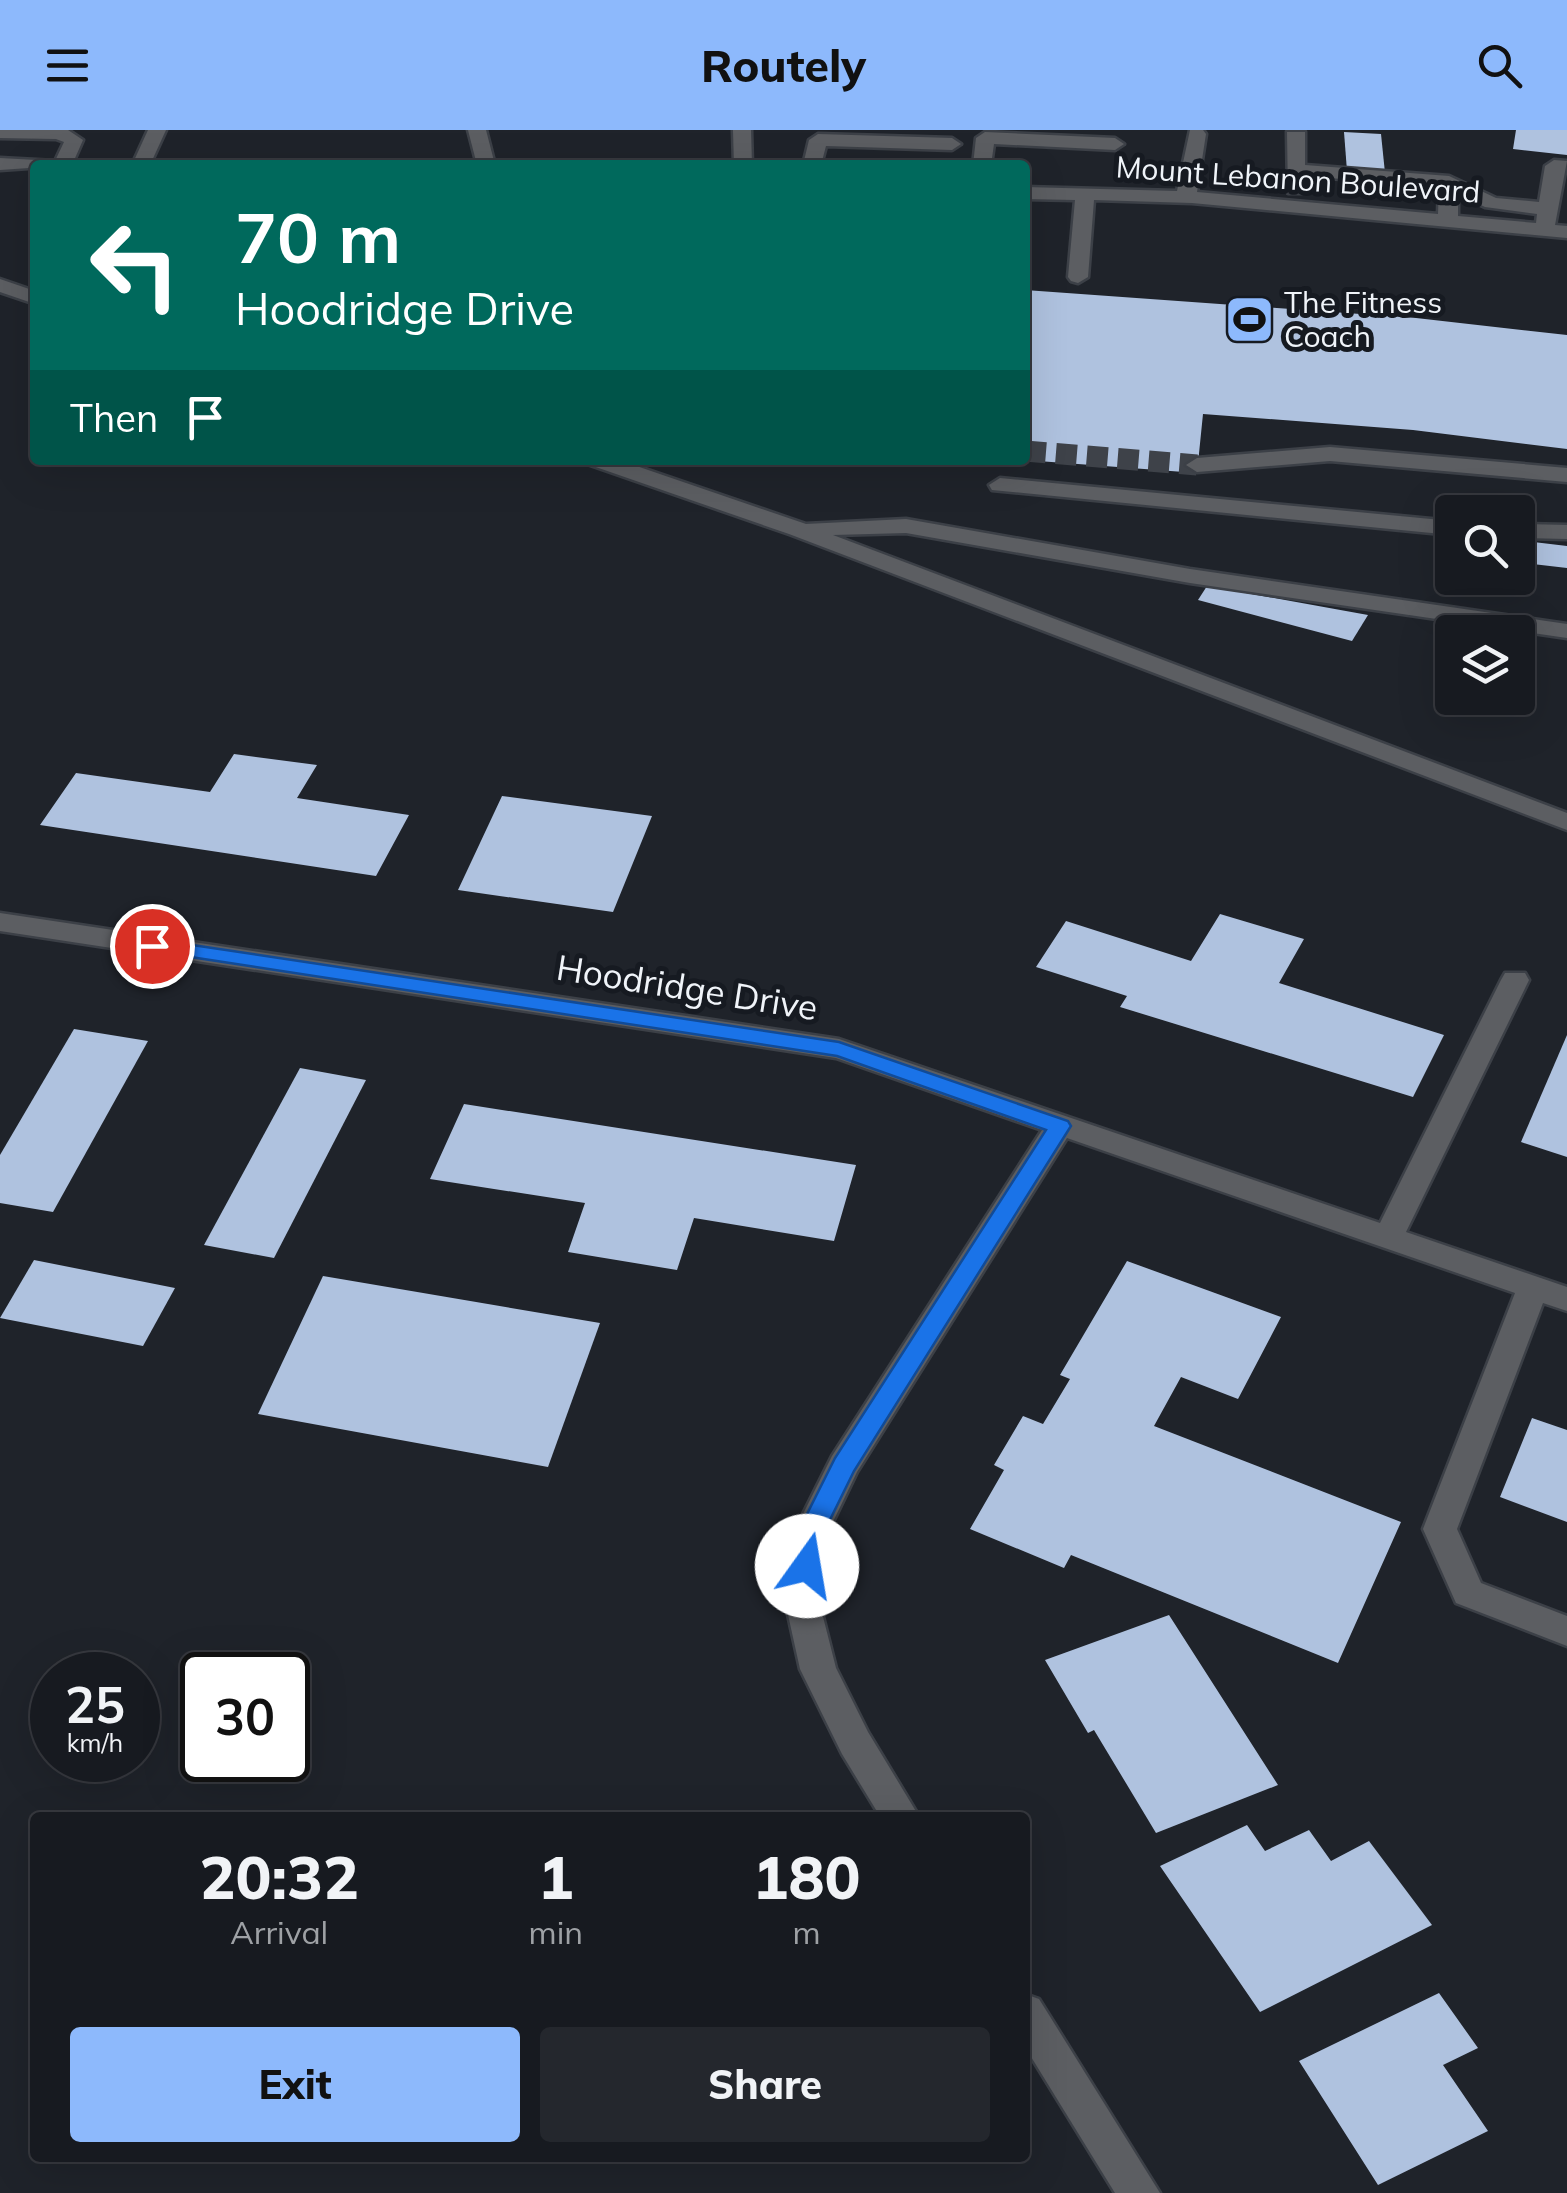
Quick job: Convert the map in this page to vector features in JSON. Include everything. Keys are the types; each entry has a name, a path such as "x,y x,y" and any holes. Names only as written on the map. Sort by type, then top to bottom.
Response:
{"street":[{"path":"143,160 157,130"},
{"path":"478,130 485,160"},
{"path":"742,130 744,160"},
{"path":"0,132 60,133 74,140 64,160"},
{"path":"1296,132 1295,188 1449,182 1492,203 1548,208"},
{"path":"1188,188 1196,134"},
{"path":"983,160 985,138 1115,144"},
{"path":"813,160 818,140 952,144"},
{"path":"0,164 30,165"},
{"path":"1545,230 1554,166 1567,167"},
{"path":"1448,220 1449,182"},
{"name":"Mount Lebanon Boulevard","path":"1030,192 1295,188 1448,220 1567,232"},
{"path":"1078,278 1085,194"},
{"path":"0,284 30,296"},
{"path":"1197,465 1330,454 1567,475"},
{"path":"613,465 796,528 1567,822"},
{"path":"1000,485 1435,526"},
{"path":"796,528 906,526 1190,576 1567,631"},
{"path":"1535,531 1567,532"},
{"name":"Hoodridge Drive","path":"0,922 839,1049 1567,1299"},
{"path":"1388,1238 1516,980"},
{"path":"898,1812 855,1743 818,1669 802,1601 812,1530 844,1466 1060,1126"},
{"path":"1533,1288 1440,1529 1468,1593 1567,1631"},
{"path":"1030,2020 1139,2193"}],"building":[{"path":"1516,130 1567,130 1567,155 1513,149"},
{"path":"1344,132 1381,134 1385,173 1347,171"},
{"path":"1030,290 1416,318 1567,335 1567,449 1413,430 1203,414 1197,473 1030,460"},
{"path":"1535,542 1567,546 1567,568 1535,564"},
{"path":"1207,586 1368,615 1352,641 1198,600"},
{"path":"234,754 317,765 297,798 409,815 376,876 40,825 76,773 210,792"},
{"path":"502,796 652,816 613,912 458,890"},
{"path":"1220,914 1304,939 1279,983 1444,1035 1413,1097 1120,1007 1127,996 1036,967 1066,921 1191,961"},
{"path":"74,1029 148,1041 53,1212 0,1203 0,1155"},
{"path":"1567,1035 1567,1157 1521,1142"},
{"path":"300,1068 366,1080 274,1258 204,1245"},
{"path":"464,1104 856,1165 834,1241 694,1218 677,1270 568,1252 585,1203 430,1179"},
{"path":"34,1260 175,1288 143,1346 0,1318"},
{"path":"1127,1261 1281,1317 1238,1399 1181,1377 1154,1426 1401,1522 1338,1663 1071,1555 1064,1568 970,1529 1004,1470 994,1465 1023,1416 1043,1424 1070,1379 1060,1375"},
{"path":"323,1276 600,1323 548,1467 258,1414"},
{"path":"1532,1418 1567,1430 1567,1522 1500,1497"},
{"path":"1169,1615 1278,1785 1156,1833 1094,1730 1088,1733 1045,1660"},
{"path":"1247,1825 1265,1851 1309,1830 1331,1861 1369,1841 1432,1925 1260,2012 1160,1866"},
{"path":"1439,1993 1478,2048 1443,2065 1488,2131 1378,2185 1299,2061"}],"tunnel":[{"path":"1030,451 1197,465"}],"place":[{"name":"The Fitness Coach","path":"1249,320"}],"route":[{"path":"152,946 839,1049 1060,1126 844,1466 812,1530 807,1566"}]}
